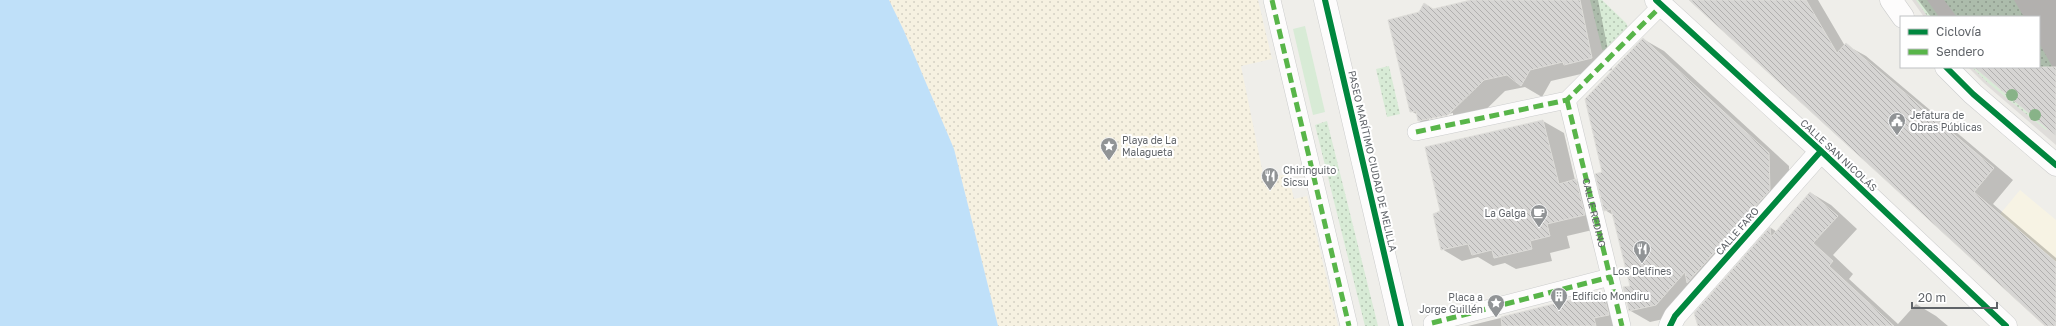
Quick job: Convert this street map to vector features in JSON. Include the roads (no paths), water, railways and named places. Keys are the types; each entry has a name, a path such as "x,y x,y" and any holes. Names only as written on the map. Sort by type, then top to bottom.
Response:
{"street":[{"path":"1272,0 1349,326"},
{"name":"PASEO MARÍTIMO CIUDAD DE MELILLA","path":"1325,0 1401,326"},
{"path":"1891,0 1902,16"},
{"path":"1416,132 1567,100 1659,3"},
{"name":"CALLE SAN NICOLÁS","path":"1659,3 1821,151 2006,326"},
{"path":"1947,68 1973,94 2056,165"},
{"name":"CALLE REDING","path":"1567,100 1622,326"},
{"name":"CALLE FARO","path":"1670,326 1675,316 1821,151"},
{"path":"1432,323 1610,277"}],"water":[{"path":"0,0 889,0 904,31 954,149 998,326 0,326"}],"place":[{"name":"Jefatura de Obras Públicas","path":"1897,136"},
{"name":"Playa de La Malagueta","path":"1109,161"},
{"name":"Chiringuito Sicsu","path":"1270,191"},
{"name":"La Galga","path":"1539,228"},
{"name":"Los Delfines","path":"1642,264"},
{"name":"Edificio Mondiru","path":"1559,311"},
{"name":"Placa a Jorge Guillén","path":"1496,318"}]}
